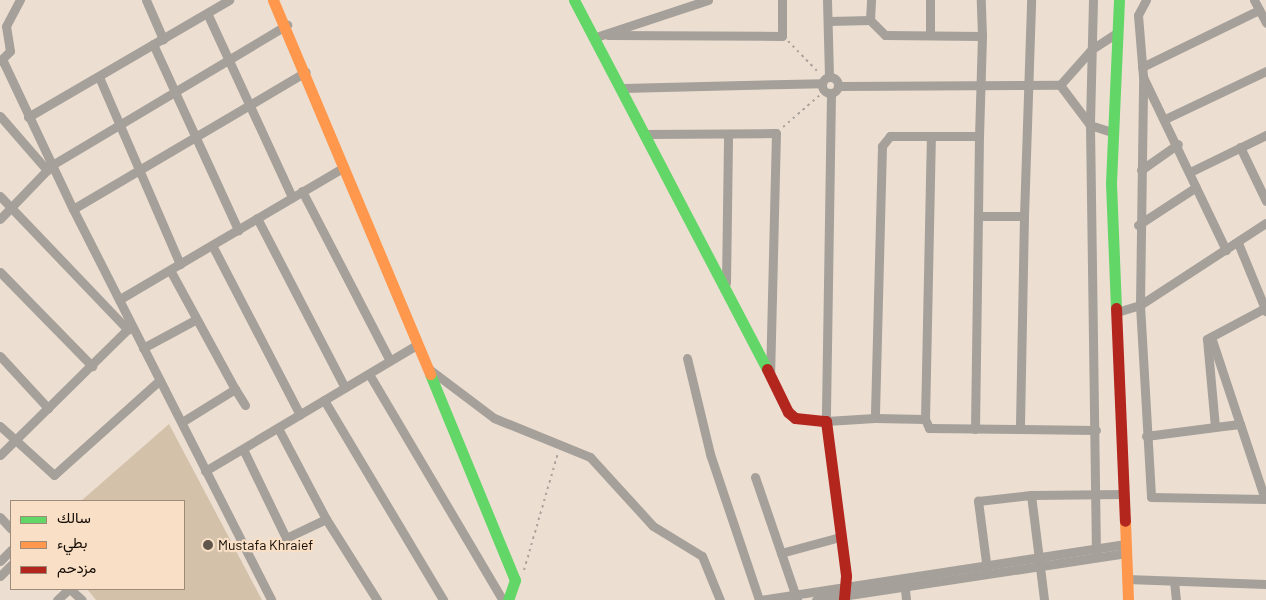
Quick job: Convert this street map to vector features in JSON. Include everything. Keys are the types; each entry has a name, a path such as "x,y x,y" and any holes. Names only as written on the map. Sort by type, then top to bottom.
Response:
{"street":[{"path":"20,0 3,23 10,51 1,60 28,117 49,168 120,299 130,328"},
{"path":"146,0 163,39"},
{"path":"28,117 229,0"},
{"path":"273,0 287,25 515,580 504,597 369,374"},
{"path":"574,0 623,88 795,418 826,421 875,418 925,419"},
{"path":"608,35 708,0"},
{"path":"596,37 608,35 782,36 782,0"},
{"path":"827,0 826,421 848,591"},
{"path":"870,20 871,0"},
{"path":"930,0 930,34"},
{"path":"975,429 982,36 981,0"},
{"path":"1020,430 1031,0"},
{"path":"1094,0 1090,125 1096,430 1096,551"},
{"path":"1119,0 1111,132 1116,312 1128,600"},
{"path":"1146,0 1138,15 1143,76 1138,225 1146,436 1151,497 1266,499 1211,337"},
{"path":"1254,0 1266,23"},
{"path":"1142,67 1259,10"},
{"path":"207,13 292,197"},
{"path":"828,21 870,20 885,35 982,36"},
{"path":"0,219 49,168 119,123 287,25"},
{"path":"623,88 826,84 838,86 1060,85 1092,49 1118,32"},
{"path":"153,44 197,136 238,230"},
{"path":"1165,119 1266,71"},
{"path":"72,209 306,72"},
{"path":"1143,76 1178,144 1226,250"},
{"path":"99,77 180,264"},
{"path":"826,84 838,86"},
{"path":"1060,85 1090,125 1111,132"},
{"path":"0,116 49,168"},
{"path":"646,134 728,136 776,133 770,372"},
{"path":"1190,172 1266,135"},
{"path":"726,284 728,136"},
{"path":"875,418 882,146 890,136 980,136"},
{"path":"932,136 925,419 929,428 1096,430"},
{"path":"1141,170 1178,144"},
{"path":"1240,148 1266,201"},
{"path":"120,299 344,167"},
{"path":"1138,225 1196,187"},
{"path":"302,191 390,361"},
{"path":"0,196 130,328 143,348 182,422 272,600"},
{"path":"978,216 1024,216"},
{"path":"257,218 345,388"},
{"path":"1116,312 1140,305 1266,223"},
{"path":"1250,235 1266,230"},
{"path":"1216,427 1207,339 1266,310 1263,295 1238,243"},
{"path":"212,245 300,415"},
{"path":"170,270 195,320 245,405"},
{"path":"0,272 92,366"},
{"path":"143,348 195,320"},
{"path":"0,455 130,328"},
{"path":"205,470 418,344"},
{"path":"0,356 48,408"},
{"path":"687,358 710,454 760,600 848,591 904,581 987,570 1040,566 1096,551"},
{"path":"429,369 494,418 590,457 653,526 702,556 720,600"},
{"path":"0,426 15,442 54,475 160,380"},
{"path":"182,422 235,389"},
{"path":"324,400 444,600"},
{"path":"1146,436 1240,424"},
{"path":"278,428 326,520 377,600"},
{"path":"242,449 286,538 326,520"},
{"path":"755,477 796,597"},
{"path":"987,570 978,501 1032,495 1124,494"},
{"path":"1032,495 1044,600"},
{"path":"0,517 10,528"},
{"path":"782,553 840,536"},
{"path":"987,570 1038,556 1126,548"},
{"path":"0,561 10,551"},
{"path":"0,576 10,566"},
{"path":"1127,580 1266,584"},
{"path":"904,581 906,600"},
{"path":"1174,581 1176,600"},
{"path":"57,600 69,590"},
{"path":"71,590 82,600"},
{"path":"816,600 848,591"}],"path":[{"path":"776,133 826,84 782,36"},
{"path":"522,579 560,444"}],"building":[{"name":"Mustafa Khraief","path":"169,424 262,600 96,600 88,590 185,590 185,500 82,500"}],"traffic: fast":[{"path":"574,0 767,369"},
{"path":"1116,308 1111,183 1119,0"},
{"path":"430,374 515,580 508,600"}],"traffic: slow":[{"path":"273,0 430,374"},
{"path":"1125,521 1128,600"}],"traffic: jam":[{"path":"1116,308 1125,521"},
{"path":"767,369 788,412 795,418 826,421 846,576 844,600"}],"place":[{"name":"Mustafa Khraief","path":"208,545"}]}
